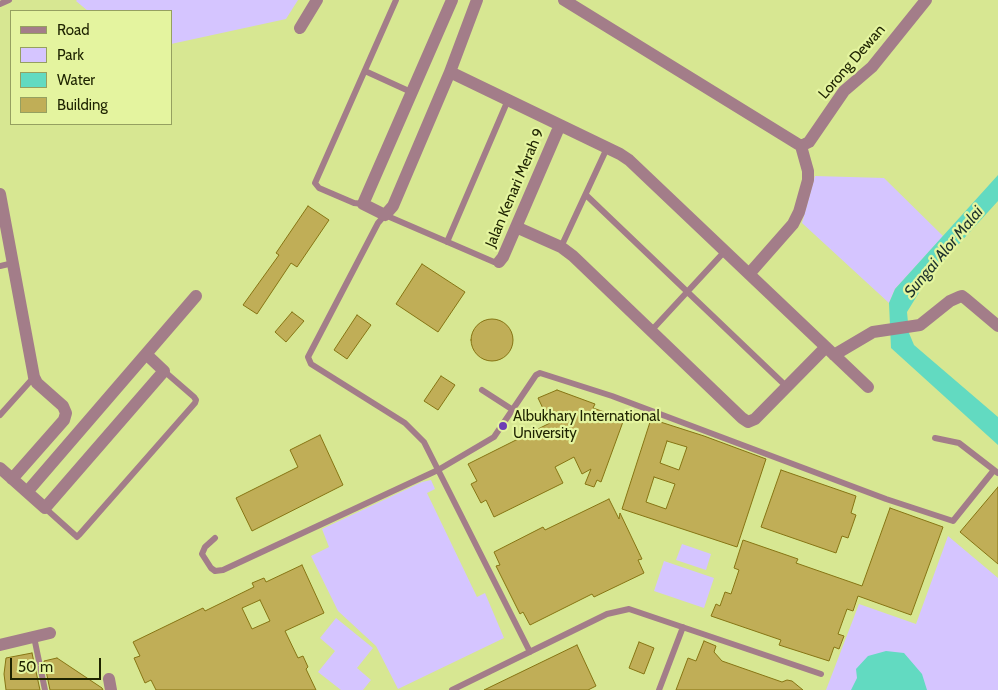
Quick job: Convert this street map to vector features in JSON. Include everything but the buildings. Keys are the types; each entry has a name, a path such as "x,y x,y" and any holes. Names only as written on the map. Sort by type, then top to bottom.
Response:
{"street":[{"path":"300,28 317,0"},
{"path":"452,0 363,204 385,215 393,206 450,72 477,0"},
{"path":"564,0 801,146 808,171 808,180 799,212 793,224 749,274"},
{"name":"Lorong Dewan","path":"801,146 809,142 844,91 872,66 926,0"},
{"path":"450,72 629,160 868,387"},
{"name":"Jalan Kenari Merah 9","path":"499,262 504,257 560,125"},
{"path":"0,194 6,264 34,377 37,383 66,409 66,416 12,479"},
{"path":"516,227 561,247 573,256 748,422 755,420 787,387 830,351 873,332 920,325 950,301 962,296 998,326"},
{"path":"27,492 196,296"},
{"path":"0,468 45,508 164,371 146,354"},
{"path":"0,645 50,633"}],"lane":[{"path":"0,4 9,0"},
{"path":"363,204 354,203 319,188 315,183 396,0"},
{"path":"364,70 411,92"},
{"path":"447,242 508,100"},
{"path":"561,247 607,148"},
{"path":"586,195 787,387"},
{"path":"499,262 494,262 385,215 378,223 309,354 308,361 405,423 424,442 530,652"},
{"path":"651,331 725,251"},
{"path":"45,508 77,537 195,403 194,397 164,371"},
{"path":"216,538 205,547 202,554 215,571 223,570 438,470 494,437 536,375 540,373 612,396 886,499 953,521 996,471 959,443 935,438"},
{"path":"0,415 34,377"},
{"path":"482,390 513,410"},
{"path":"452,690 469,687 530,652 607,614 629,609 821,674"},
{"path":"659,690 683,627"},
{"path":"34,637 45,690"}],"green space":[{"path":"298,0 286,19 172,44 172,10 87,10 76,1"},
{"path":"815,176 884,178 943,236 895,289 889,303 802,223"},
{"path":"431,480 435,489 427,493 477,597 485,593 504,638 398,689 376,646 338,611 311,556 329,547 322,529 422,482"},
{"path":"948,536 998,578 998,690 826,690 859,604 916,624"},
{"path":"682,544 711,554 706,570 676,560"},
{"path":"664,561 714,578 704,608 654,591"},
{"path":"336,618 373,648 357,668 371,680 363,690 341,690 318,672 335,651 320,638"}],"water":[{"name":"Sungai Alor Malai","path":"998,175 998,201 928,278 907,312 909,333 914,345 998,417 998,445 891,348 889,303 895,289"},
{"path":"886,651 904,653 922,674 927,690 851,690 857,678 856,669 868,656"}],"place":[{"name":"Albukhary International University","path":"503,426"}]}
